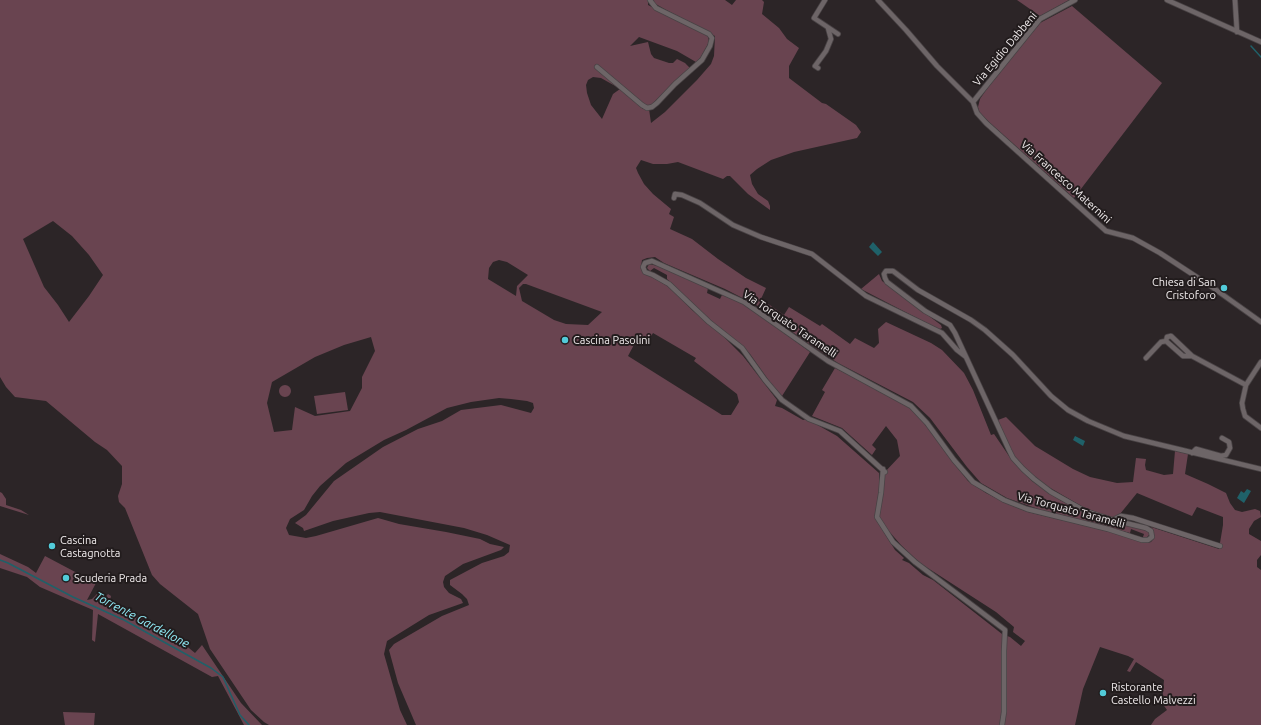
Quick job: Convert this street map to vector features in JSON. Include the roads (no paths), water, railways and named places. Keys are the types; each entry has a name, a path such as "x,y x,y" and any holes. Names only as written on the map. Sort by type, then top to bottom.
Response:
{"street":[{"path":"597,68 647,108 658,103 675,84 702,60 710,46 712,38 709,34 656,8 650,0"},
{"path":"825,0 814,18 838,34"},
{"name":"Via Francesco Maternini","path":"878,0 906,30 936,66 973,102 977,113 986,123 1106,231 1133,238 1160,253 1212,287 1261,322"},
{"name":"Via Egidio Dabbeni","path":"973,102 1040,19 1075,0"},
{"path":"1167,0 1261,42"},
{"path":"1235,0 1237,32"},
{"path":"815,66 826,51 829,44 830,39 828,28"},
{"name":"Via Torquato Taramelli","path":"674,198 675,194 682,195 700,203 733,225 761,237 812,254 866,296 942,333 957,350 966,357"},
{"name":"Via Torquato Taramelli","path":"950,325 956,333 1013,458 1034,480 1051,492 1085,511 1146,528 1151,531 1152,537 1148,540 1142,540 1108,529 1027,509 1004,500 973,482 954,460 927,423 911,406 828,361 744,302 652,261 645,263 643,267 645,272 669,284 709,322 742,348 764,380 782,400 809,419 840,431 884,470 877,517 893,542 915,562 1005,630 1004,712 1002,725"},
{"path":"942,333 950,325 925,311 887,282 884,274 886,271 893,270 918,290 971,320 985,330 1012,355 1051,396 1068,410 1088,421 1124,436 1261,469"},
{"path":"1146,358 1161,342 1166,341 1167,337 1171,336 1192,356 1246,384"},
{"path":"1261,362 1246,384 1243,398 1243,409 1245,416 1261,428"},
{"path":"1250,420 1253,426 1261,431"},
{"path":"1192,453 1196,449 1226,456 1230,448 1229,442 1222,438"},
{"name":"Via Torquato Taramelli","path":"1113,520 1121,516 1133,518 1220,546"}],"water":[{"path":"873,242 882,252 878,256 869,247"},
{"path":"1075,436 1085,441 1083,446 1073,440"},
{"path":"1247,489 1251,491 1244,503 1237,498 1241,491 1244,493"}],"waterway":[{"path":"1251,46 1261,57"},
{"name":"Torrente Gardellone","path":"0,560 73,597 124,620 211,668 223,677 240,715 249,725"}],"place":[{"name":"Chiesa di San Cristoforo","path":"1224,288"},
{"name":"Cascina Pasolini","path":"565,340"},
{"name":"Cascina Castagnotta","path":"52,546"},
{"name":"Scuderia Prada","path":"66,578"},
{"name":"Ristorante Castello Malvezzi","path":"1103,693"}]}
